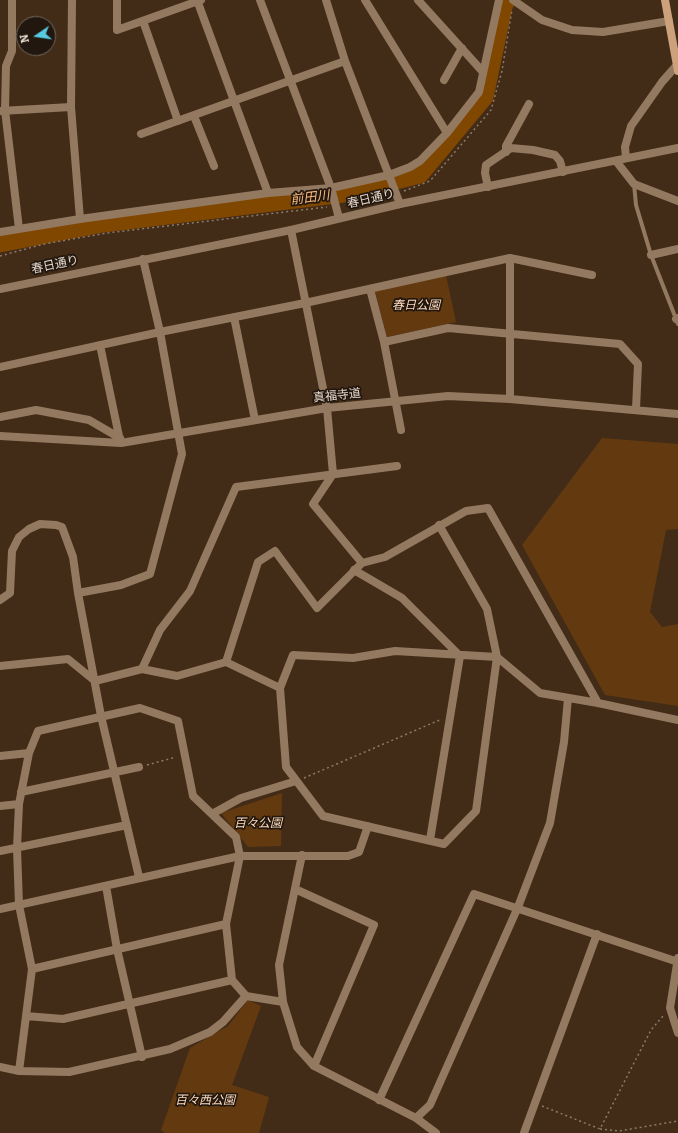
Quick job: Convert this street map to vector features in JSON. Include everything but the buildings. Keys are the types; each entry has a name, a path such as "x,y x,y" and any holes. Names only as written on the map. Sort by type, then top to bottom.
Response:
{"main road":[{"path":"665,0 677,68"}],"street":[{"path":"12,0 12,51 6,66 2,111 19,229"},
{"path":"72,0 71,107 80,219"},
{"path":"117,0 117,30 199,0 234,102 268,194"},
{"path":"260,0 331,188 339,218"},
{"path":"365,0 448,132"},
{"path":"418,0 483,72"},
{"path":"0,232 80,219 268,194 331,188 388,175 410,167 420,161 448,132 479,92 498,0"},
{"path":"518,1 542,20 572,30 603,32 669,21"},
{"path":"329,2 345,61 400,204"},
{"path":"143,21 178,121"},
{"path":"444,80 462,48"},
{"path":"140,134 234,102 345,61"},
{"path":"626,158 625,147 632,126 662,82 677,68"},
{"path":"506,152 506,146 529,104"},
{"path":"2,111 71,107"},
{"path":"194,116 214,166"},
{"path":"488,187 485,173 486,165 511,148 533,150 556,156 560,161 563,172"},
{"name":"春日通り","path":"0,288 291,230 400,204 678,148"},
{"path":"616,161 634,184 678,201"},
{"path":"291,230 327,408 333,474 313,504 362,563"},
{"path":"651,255 678,249"},
{"path":"0,367 510,258 592,275"},
{"path":"510,258 510,399"},
{"path":"78,593 121,585 150,574 182,454 160,332 143,259"},
{"path":"370,289 384,342 397,402 401,430"},
{"path":"234,317 255,420"},
{"path":"384,342 448,328 620,344 638,364 636,409"},
{"path":"100,345 120,440"},
{"name":"真福寺道","path":"0,436 120,440 327,408 448,396 510,399 636,409 678,414"},
{"path":"0,417 36,410 89,420 120,440"},
{"path":"142,669 160,630 190,591 236,487 397,466"},
{"path":"226,662 258,562 275,551 317,608 362,563 385,557 466,511 488,508 598,703"},
{"path":"0,600 10,593 12,551 19,537 40,524 62,527 73,557 78,593 101,716 139,878"},
{"path":"439,525 487,609 497,657 476,811 444,844 323,816 286,767 280,688 293,655 353,658 395,651 497,657 540,693 598,703 678,720"},
{"path":"354,570 402,598 460,656"},
{"path":"430,840 460,656"},
{"path":"0,666 68,659 95,681"},
{"path":"95,681 142,669 177,676 226,662 280,688"},
{"path":"416,1118 430,1105 518,907 550,824 564,742 568,698"},
{"path":"19,1070 32,969 20,905 17,848 19,804 29,752 38,731 140,708 178,721 193,796 236,837 240,856 226,924 232,980 246,996 283,1002"},
{"path":"0,756 29,752"},
{"path":"21,792 139,767"},
{"path":"212,814 241,798 296,781"},
{"path":"0,806 19,804"},
{"path":"0,851 126,825"},
{"path":"0,909 240,856 348,856 358,852 368,826"},
{"path":"302,855 279,965 283,1002 297,1047 314,1066 416,1118 436,1133"},
{"path":"106,886 117,949 142,1057"},
{"path":"295,889 374,925 314,1066"},
{"path":"379,1100 474,894 678,960 670,1008 678,1034"},
{"path":"32,969 226,924"},
{"path":"524,1133 597,934"},
{"path":"26,1016 63,1019 232,980"},
{"path":"0,1067 19,1070 69,1072 142,1057 170,1049 210,1032 223,1022 246,996"}],"lane":[{"path":"634,184 636,205 651,255 677,320"}],"path":[{"path":"0,256 44,244 107,233 336,206"},
{"path":"296,781 450,715"},
{"path":"139,767 185,755"},
{"path":"600,1129 651,1030 670,1008"},
{"path":"535,1103 600,1129 618,1132 678,1121"}],"green space":[{"name":"春日公園","path":"446,275 456,322 387,337 375,291"},
{"path":"602,438 678,444 678,529 666,530 650,612 662,627 678,624 678,706 605,695 522,545"},
{"name":"百々公園","path":"282,793 281,846 248,847 221,813"},
{"name":"百々西公園","path":"248,1000 261,1006 232,1085 269,1097 259,1133 165,1133 161,1130 190,1048 228,1026"}],"waterway":[{"name":"前田川","path":"0,244 103,224 344,194 420,175 485,97 504,7 507,0"}]}
